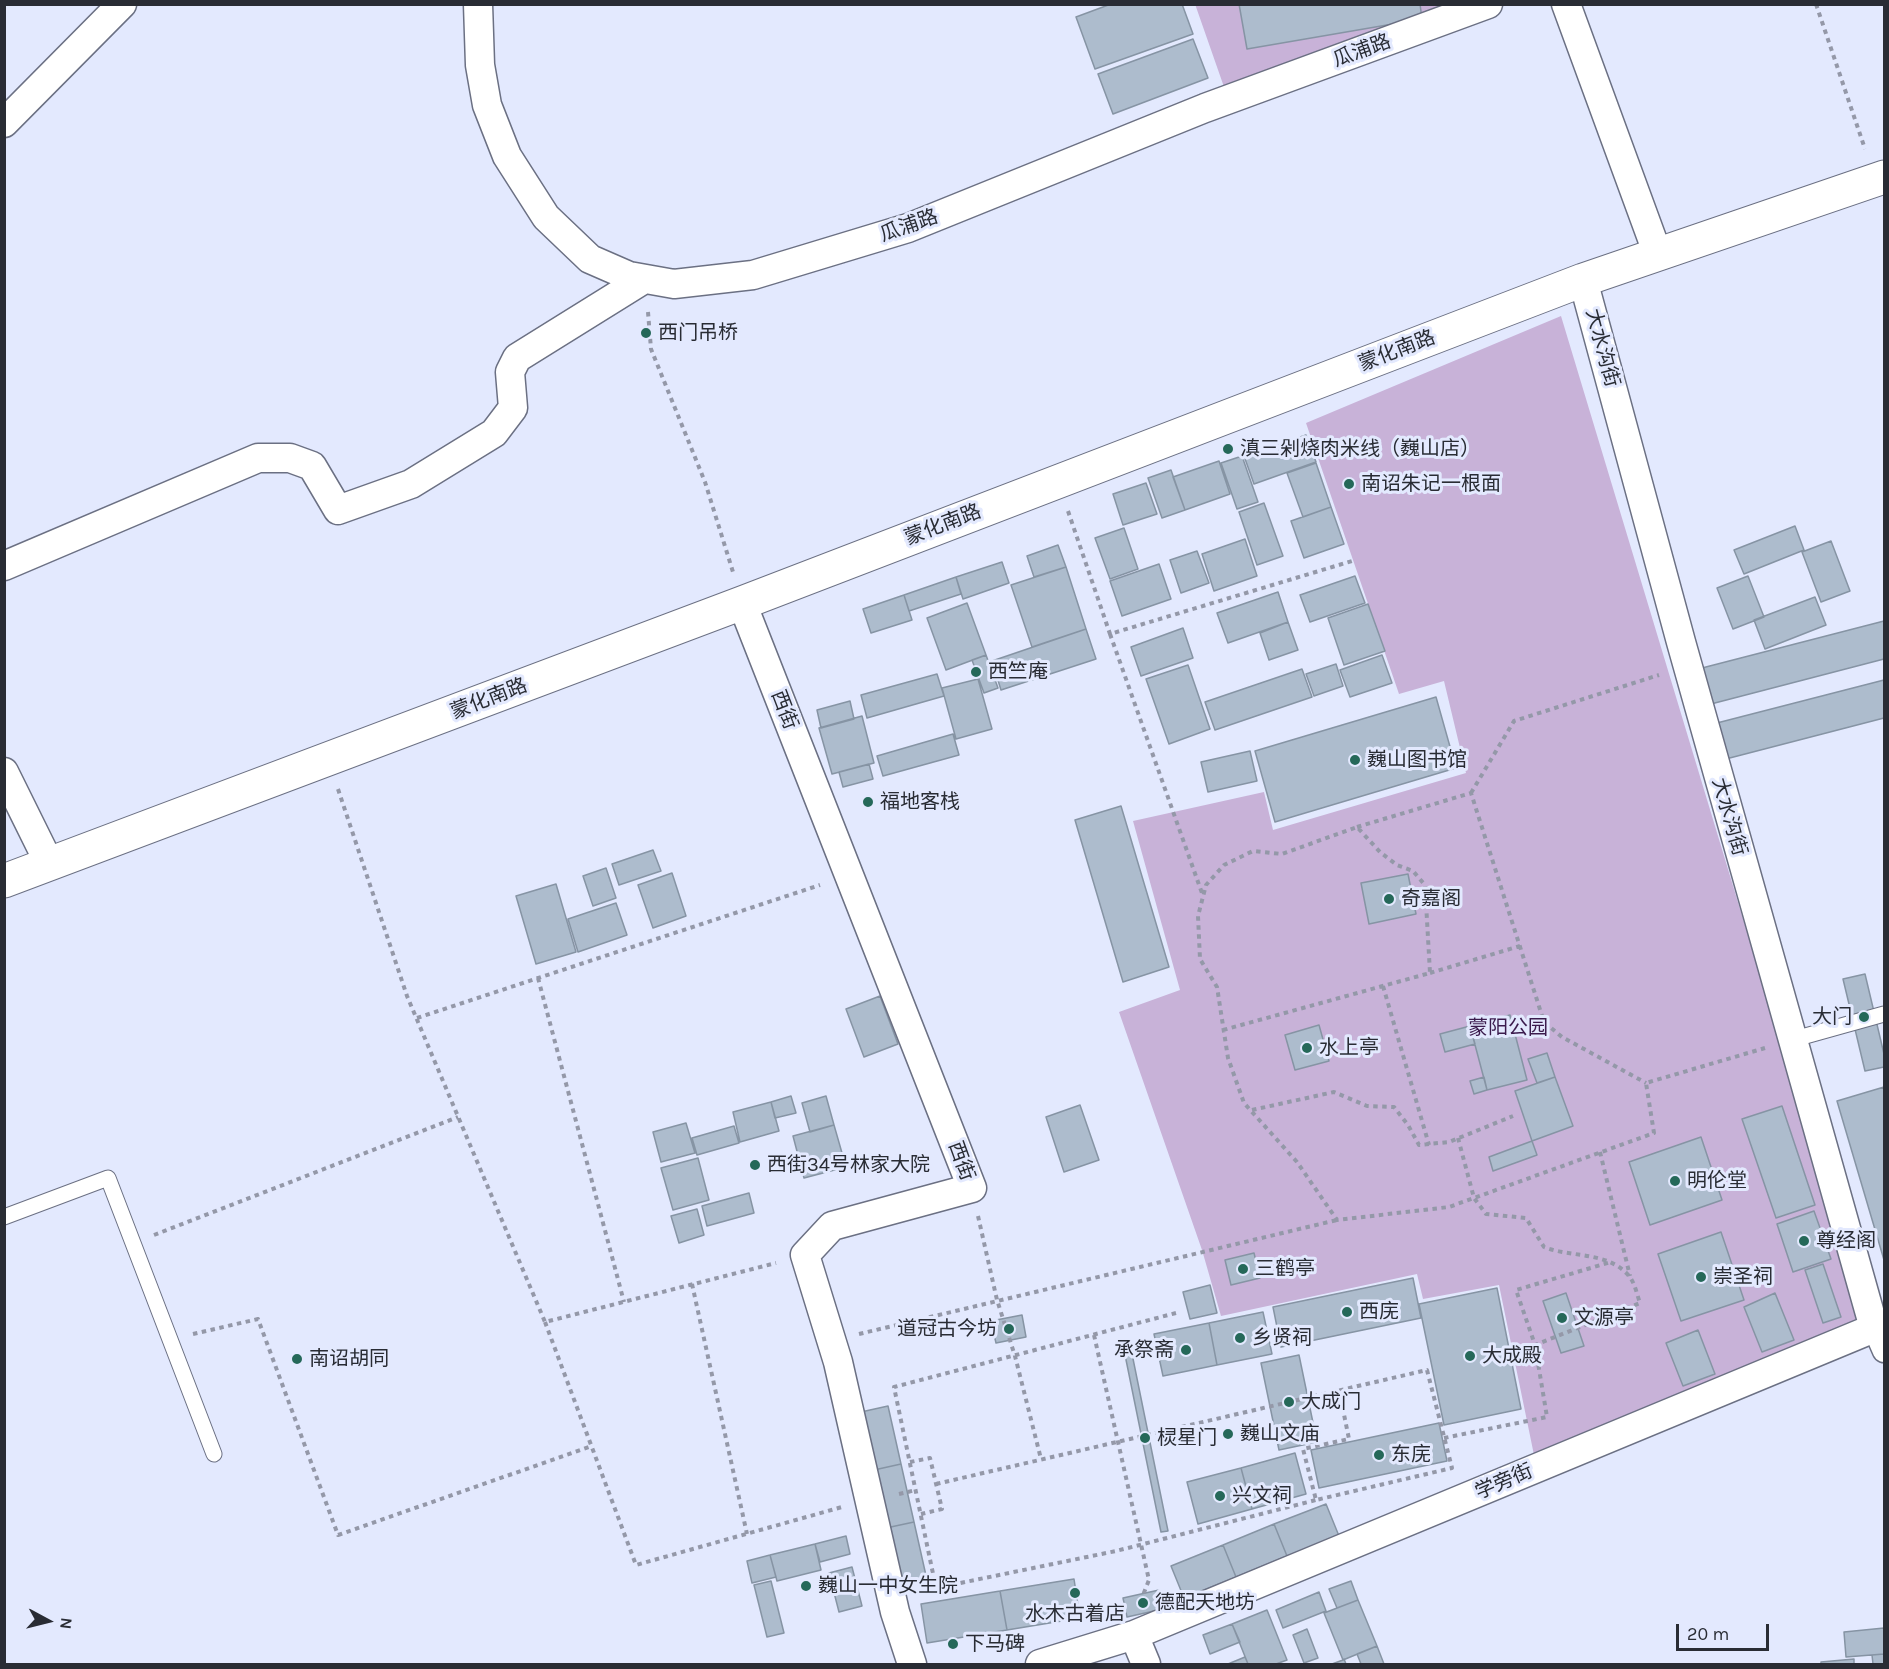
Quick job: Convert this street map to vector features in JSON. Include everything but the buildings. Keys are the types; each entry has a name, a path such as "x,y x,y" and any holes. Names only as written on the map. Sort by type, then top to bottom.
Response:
{"main road":[{"name":"蒙化南路","path":"4,881 49,862 328,760 742,603 1583,280 1880,178"}],"street":[{"path":"4,123 122,4"},
{"name":"瓜浦路","path":"478,4 480,65 487,105 507,156 546,217 590,259 629,276 674,284 753,275 908,228 1205,108 1488,4"},
{"path":"1566,4 1658,255"},
{"path":"4,566 258,458 290,458 312,466 338,510 411,484 494,433 513,408 510,372 517,358 644,279"},
{"name":"大水沟街","path":"1583,280 1791,1040 1881,1334"},
{"name":"西街","path":"742,603 972,1188 832,1226 805,1255"},
{"path":"4,772 49,862"},
{"path":"805,1255 838,1362 895,1612 912,1665"},
{"name":"学旁街","path":"1041,1665 1139,1633 1881,1334"},
{"path":"1139,1633 1146,1665"}],"lane":[{"path":"1791,1040 1884,1014"},
{"path":"4,1217 108,1178 214,1454"}],"path":[{"path":"1816,4 1880,178"},
{"path":"644,279 651,349 705,482 742,603"},
{"path":"1058,480 1203,898"},
{"path":"1110,634 1352,561"},
{"path":"1337,1220 1297,1162 1244,1103 1228,1058 1217,987 1200,959 1198,916 1206,885 1224,865 1253,851 1282,854 1471,793 1514,721 1688,666"},
{"path":"328,760 407,996 545,1323 636,1565 869,1499"},
{"path":"1471,793 1544,1022 1562,1037 1646,1083 1791,1040"},
{"path":"1357,828 1380,852 1397,865 1413,871 1425,885 1430,973"},
{"path":"417,1018 849,875"},
{"path":"1223,1030 1383,987 1520,946"},
{"path":"538,978 624,1302"},
{"path":"1383,987 1429,1145"},
{"path":"832,1341 1337,1220 1449,1207 1654,1132 1646,1083"},
{"path":"1251,1111 1334,1092 1367,1106 1394,1107 1408,1125 1419,1146 1458,1138 1513,1116"},
{"path":"133,1243 458,1117"},
{"path":"1458,1138 1474,1198 1486,1214 1526,1218 1544,1247 1577,1255 1596,1256 1611,1262 1630,1276"},
{"path":"1535,1345 1640,1303 1630,1276 1600,1152"},
{"path":"972,1188 997,1300 1015,1356 1041,1459"},
{"path":"545,1323 805,1255"},
{"path":"1444,1438 1547,1417 1535,1345 1516,1290 1611,1262"},
{"path":"692,1284 747,1534"},
{"path":"936,1484 1427,1370 1452,1468 1142,1545 936,1588 894,1387 1176,1313"},
{"path":"170,1340 258,1319 338,1535 592,1446"},
{"path":"1094,1335 1149,1580 1140,1603 1139,1633"},
{"path":"1316,1500 1303,1449 1349,1439 1339,1390"},
{"path":"910,1462 930,1458 942,1509 921,1514"}],"green space":[{"path":"1195,4 1472,5 1224,87"},
{"name":"蒙阳公园","path":"1561,316 1865,1323 1534,1455 1499,1285 1423,1299 1417,1274 1221,1316 1202,1250 1119,1012 1180,990 1133,821 1264,792 1273,830 1466,773 1444,681 1399,694 1306,423"}],"place":[{"name":"西门吊桥","path":"646,333"},
{"name":"滇三剁烧肉米线（巍山店）","path":"1228,449"},
{"name":"南诏朱记一根面","path":"1349,484"},
{"name":"西竺庵","path":"976,672"},
{"name":"巍山图书馆","path":"1355,760"},
{"name":"福地客栈","path":"868,802"},
{"name":"奇嘉阁","path":"1389,899"},
{"name":"大门","path":"1864,1017"},
{"name":"水上亭","path":"1307,1048"},
{"name":"西街34号林家大院","path":"755,1165"},
{"name":"明伦堂","path":"1675,1181"},
{"name":"尊经阁","path":"1804,1241"},
{"name":"三鹤亭","path":"1243,1269"},
{"name":"崇圣祠","path":"1701,1277"},
{"name":"西庑","path":"1347,1312"},
{"name":"文源亭","path":"1562,1318"},
{"name":"道冠古今坊","path":"1009,1329"},
{"name":"乡贤祠","path":"1240,1338"},
{"name":"承祭斋","path":"1186,1350"},
{"name":"大成殿","path":"1470,1356"},
{"name":"南诏胡同","path":"297,1359"},
{"name":"大成门","path":"1289,1402"},
{"name":"巍山文庙","path":"1228,1434"},
{"name":"棂星门","path":"1145,1438"},
{"name":"东庑","path":"1379,1455"},
{"name":"兴文祠","path":"1220,1496"},
{"name":"巍山一中女生院","path":"806,1586"},
{"name":"水木古着店","path":"1075,1593"},
{"name":"德配天地坊","path":"1143,1603"},
{"name":"下马碑","path":"953,1644"}]}
